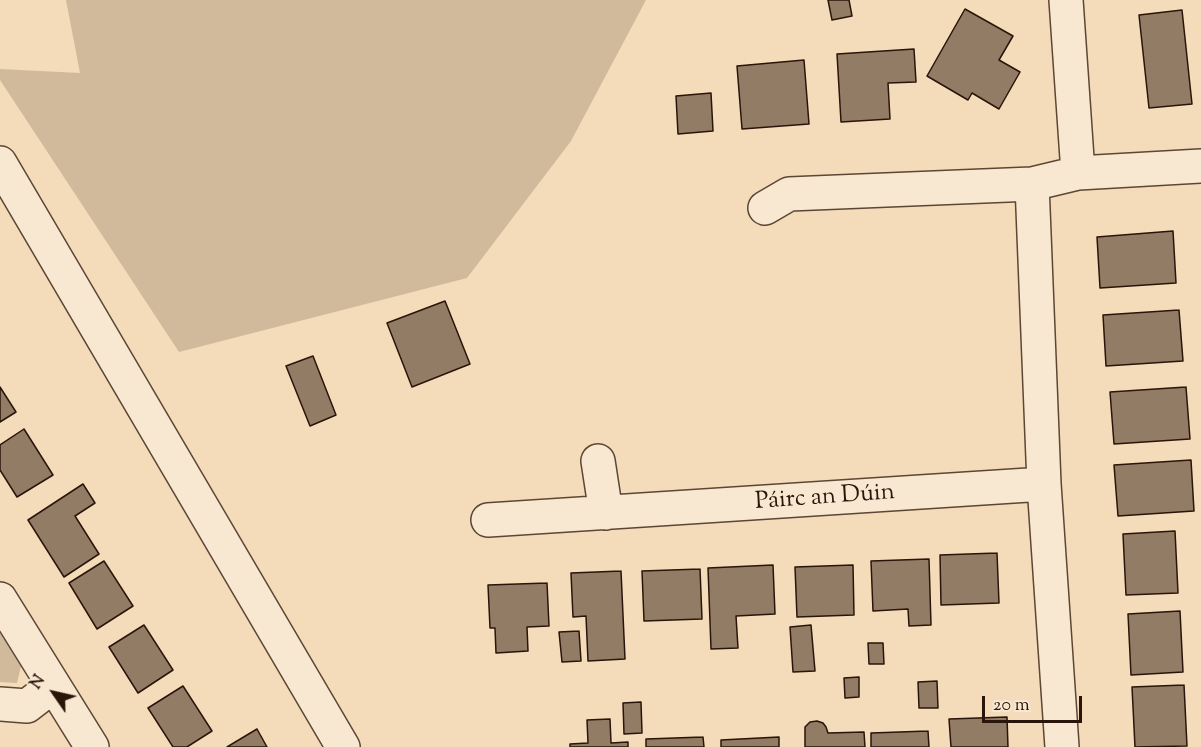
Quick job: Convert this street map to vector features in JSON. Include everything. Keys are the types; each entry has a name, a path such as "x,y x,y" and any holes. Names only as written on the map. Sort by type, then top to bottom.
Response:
{"street":[{"path":"1066,0 1078,173"},
{"path":"0,163 343,747"},
{"path":"765,208 789,194 1032,184 1078,173 1201,166"},
{"path":"1032,184 1044,484 1062,747"},
{"path":"598,461 606,513"},
{"name":"Páirc an Dúin","path":"488,520 1044,484"},
{"path":"0,599 92,747"},
{"path":"0,704 27,706 53,686"}],"shaded area":[{"path":"66,0 646,0 571,141 467,278 179,352 0,80 0,69 80,73"},
{"path":"0,633 21,666 17,683 0,682"}],"building":[{"path":"828,0 849,0 852,16 832,20"},
{"path":"965,9 1013,36 999,60 1020,72 999,109 972,93 968,100 927,76"},
{"path":"1182,10 1192,104 1149,108 1139,15"},
{"path":"914,49 916,82 888,83 890,119 841,122 837,54"},
{"path":"804,60 809,124 742,129 737,66"},
{"path":"711,93 713,131 678,134 676,96"},
{"path":"1173,231 1176,283 1100,288 1097,237"},
{"path":"445,301 470,364 412,387 387,323"},
{"path":"1179,310 1183,361 1106,366 1103,315"},
{"path":"313,356 336,415 310,426 286,366"},
{"path":"0,387 16,412 0,422"},
{"path":"1186,387 1190,439 1114,444 1110,392"},
{"path":"24,429 53,475 17,497 0,470 0,445"},
{"path":"1191,460 1194,511 1118,516 1114,465"},
{"path":"83,484 95,503 75,516 99,554 64,577 28,520"},
{"path":"1175,531 1178,593 1126,595 1123,534"},
{"path":"997,553 999,603 941,605 940,555"},
{"path":"929,559 931,625 909,626 908,609 873,611 871,561"},
{"path":"104,561 133,606 97,629 69,583"},
{"path":"773,565 775,614 736,616 738,648 711,649 708,568"},
{"path":"853,565 854,615 797,617 795,567"},
{"path":"700,569 702,619 644,621 642,571"},
{"path":"621,571 625,659 588,661 586,616 573,617 571,573"},
{"path":"547,583 549,626 527,627 528,651 496,653 495,628 490,628 488,585"},
{"path":"1180,611 1183,672 1131,675 1128,614"},
{"path":"144,625 173,670 138,693 109,647"},
{"path":"811,625 815,671 793,672 790,627"},
{"path":"579,631 581,661 562,662 559,632"},
{"path":"868,643 883,643 884,664 869,664"},
{"path":"859,677 859,697 845,698 844,678"},
{"path":"937,681 938,708 919,708 918,682"},
{"path":"1184,685 1187,746 1135,747 1132,687"},
{"path":"183,686 212,731 187,747 173,747 148,708"},
{"path":"641,702 642,733 624,734 623,703"},
{"path":"1007,717 1008,747 951,747 949,719"},
{"path":"610,719 611,743 628,742 628,747 570,747 570,744 588,743 587,720"},
{"path":"810,722 823,723 828,733 864,732 865,747 805,747 805,727"},
{"path":"257,729 267,747 227,747"},
{"path":"928,731 929,747 871,747 871,733"},
{"path":"703,737 704,747 646,747 646,739"},
{"path":"779,737 779,747 721,747 721,740"}]}
